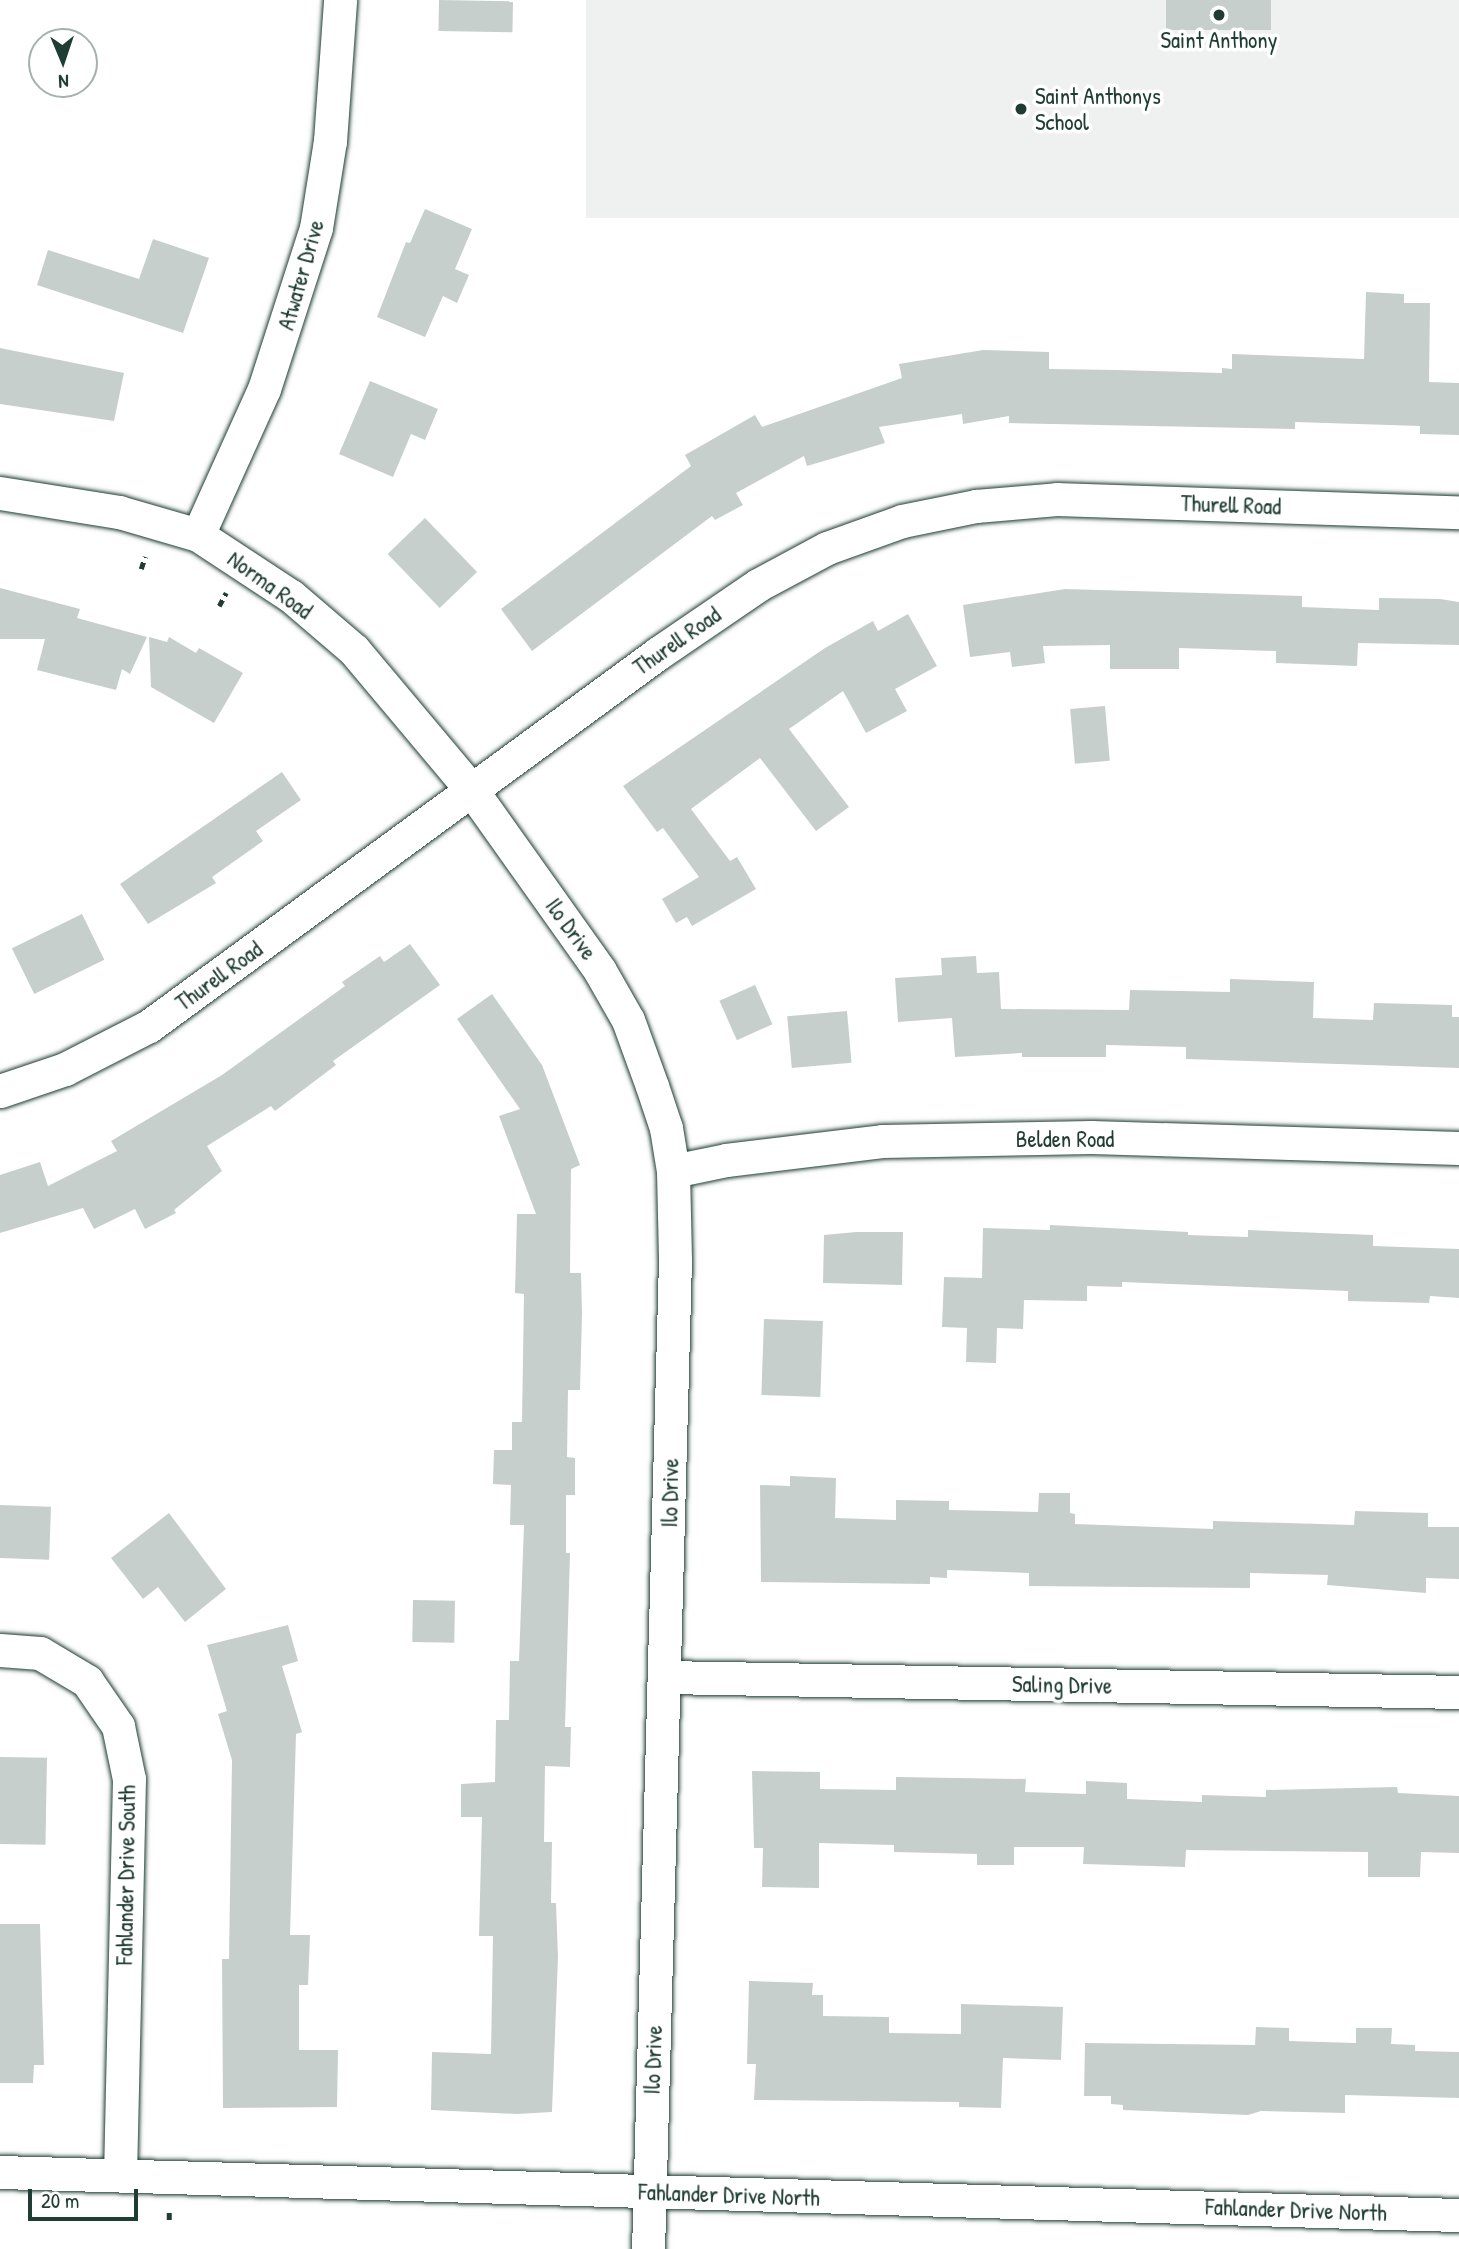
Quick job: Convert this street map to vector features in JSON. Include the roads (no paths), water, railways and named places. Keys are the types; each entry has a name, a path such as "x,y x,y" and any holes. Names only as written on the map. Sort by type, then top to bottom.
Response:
{"street":[{"name":"Atwater Drive","path":"198,535 264,390 316,228 330,141 340,0"},
{"name":"Norma Road","path":"0,493 120,512 198,535 291,596 354,649 473,792"},
{"name":"Thurell Road","path":"0,1091 65,1069 149,1026 758,585 827,548 902,521 976,506 1058,499 1459,512"},
{"name":"Ilo Drive","path":"473,792 600,971 628,1020 666,1128 673,1171 665,1677 648,2249"},
{"name":"Belden Road","path":"673,1171 881,1141 1091,1137 1459,1149"},
{"name":"Fahlander Drive South","path":"0,1650 40,1653 87,1681 118,1726 129,1779 120,2175"},
{"name":"Saling Drive","path":"665,1677 1459,1692"},
{"name":"Fahlander Drive North","path":"0,2172 1459,2215"}],"place":[{"name":"Saint Anthony","path":"1219,15"},
{"name":"Saint Anthonys School","path":"1021,109"}]}
